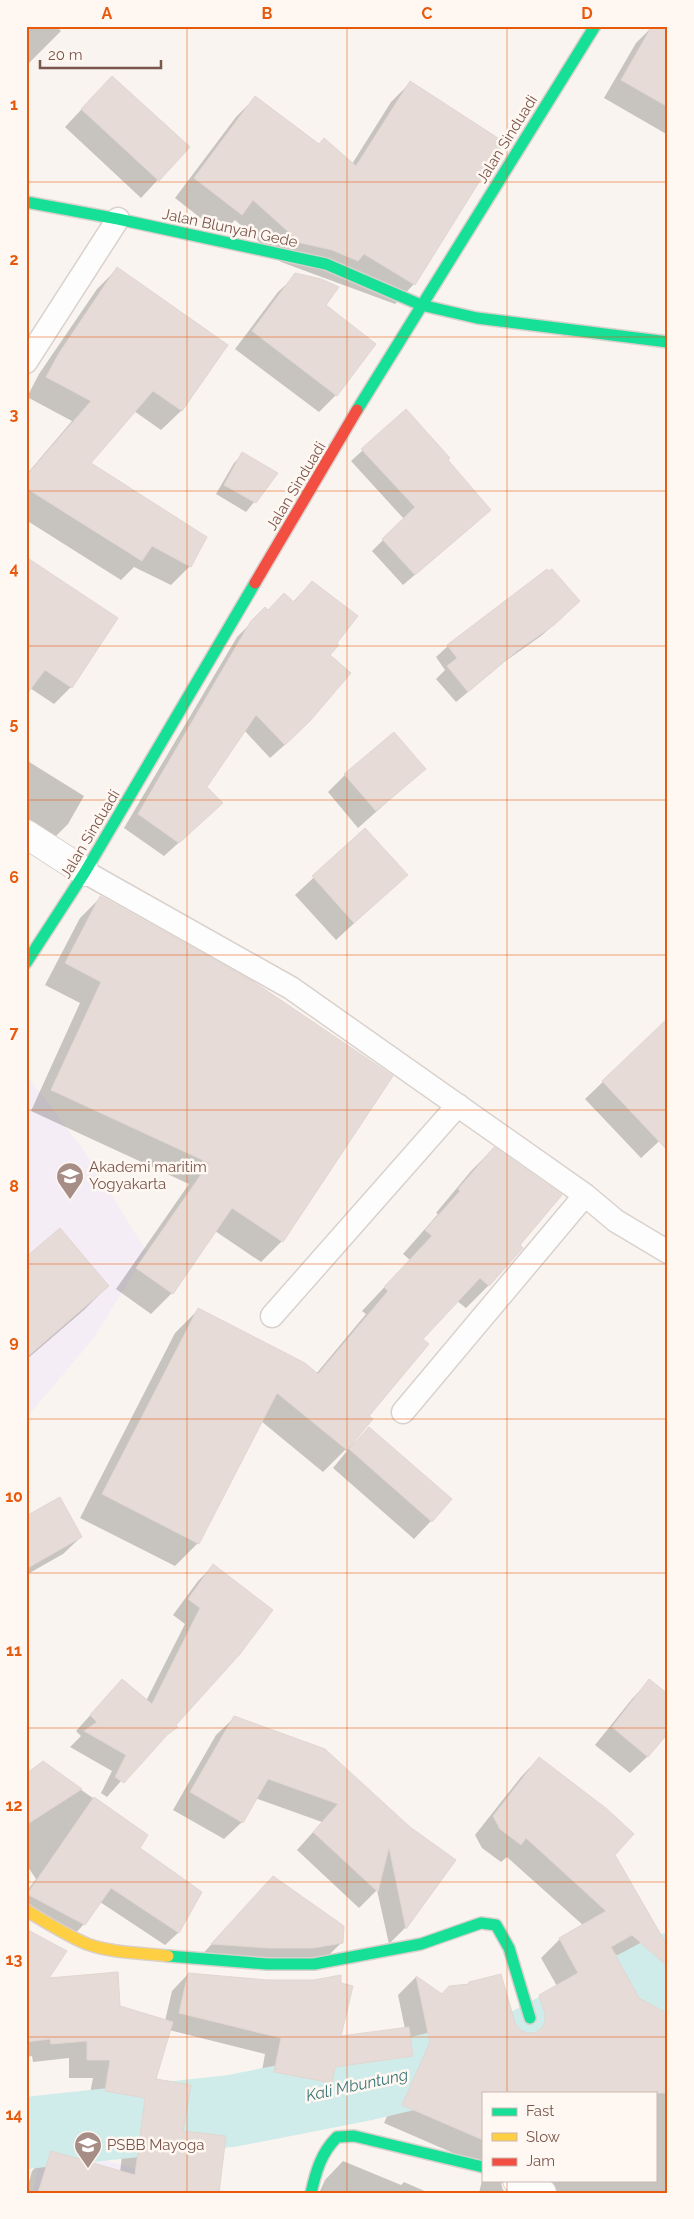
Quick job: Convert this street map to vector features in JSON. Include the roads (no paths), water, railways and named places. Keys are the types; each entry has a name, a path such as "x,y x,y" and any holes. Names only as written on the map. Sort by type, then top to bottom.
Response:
{"street":[{"name":"Jalan Sinduadi","path":"26,962 86,872 421,305 595,26"},
{"name":"Jalan Blunyah Gede","path":"26,202 118,218 326,264 421,305 477,318 668,342"},
{"path":"26,834 86,872"},
{"path":"26,1910 48,1924 88,1944 124,1952 267,1964 314,1964 421,1944 481,1923 496,1925 500,1929 509,1948 530,2018"},
{"path":"311,2193 316,2169 325,2148 337,2137 354,2136 482,2167"},
{"path":"521,2182 542,2193"}],"lane":[{"path":"26,362 118,218"},
{"path":"86,872 292,988 585,1195 616,1221 668,1252"},
{"path":"272,1316 458,1105"},
{"path":"403,1412 585,1195"}],"waterway":[{"name":"Kali Mbuntung","path":"26,2133 231,2111 364,2085 520,2048 668,1969"}],"place":[{"name":"Akademi maritim Yogyakarta","path":"70,1200"},
{"name":"PSBB Mayoga","path":"88,2169"}]}
